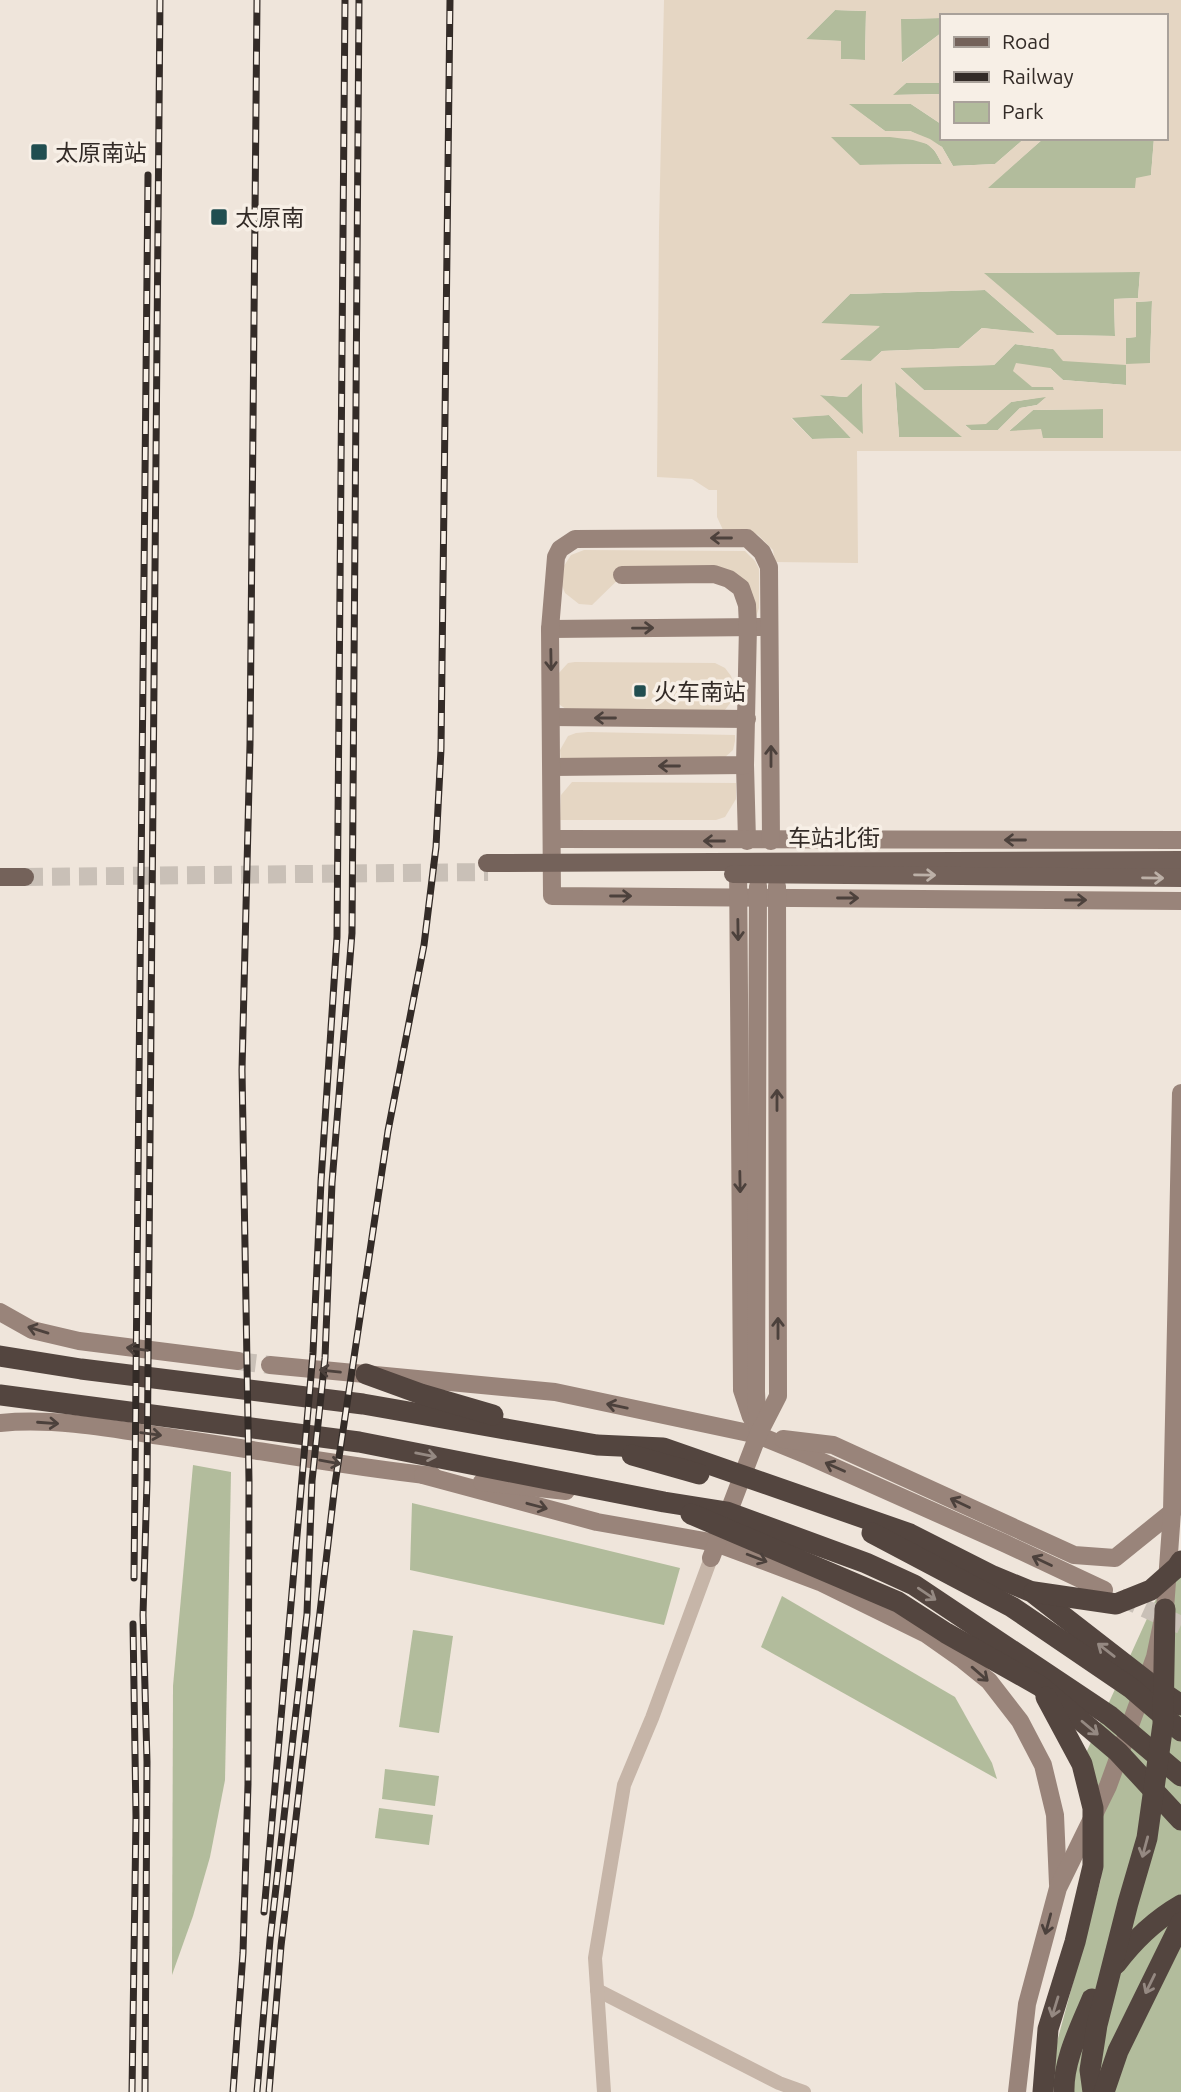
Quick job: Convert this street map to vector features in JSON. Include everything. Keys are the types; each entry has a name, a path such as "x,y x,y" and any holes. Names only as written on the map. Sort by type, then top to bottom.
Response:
{"highway":[{"path":"0,1356 81,1369 363,1404 597,1445 663,1448 910,1534 993,1576 1032,1592 1116,1604 1150,1590 1181,1561"},
{"path":"366,1374 421,1394 729,1483 880,1536 1012,1608 1131,1688 1181,1731"},
{"path":"0,1395 359,1442 727,1512 866,1563 914,1586 1110,1716 1181,1776"},
{"path":"664,1502 898,1602 946,1633 1041,1686 1118,1752 1181,1820"},
{"path":"1032,1592 1181,1705"},
{"path":"1093,2092 1090,2070 1097,2025 1147,1838 1163,1724 1165,1608"},
{"path":"1041,1686 1082,1764 1093,1808 1093,1866 1075,1942 1048,2029 1043,2092"},
{"path":"1064,2092 1064,2080 1077,2035 1096,1990 1128,1948 1162,1916 1181,1905"},
{"path":"1104,2092 1118,2051 1181,1923"}],"main road":[{"name":"车站北街","path":"487,867 808,868 1181,860"},
{"path":"0,868 25,872 0,877"},
{"path":"808,868 1181,878"}],"street":[{"path":"758,1435 763,1393 760,1298 761,897 759,869 771,628 769,567 762,552 747,538 575,539 560,549 556,557 550,629 552,896 761,897 1181,901"},
{"path":"622,575 714,574 729,579 741,588 747,605 748,626 745,765 747,823 762,837"},
{"path":"550,629 748,626 771,628"},
{"path":"551,717 747,719"},
{"path":"552,767 745,765"},
{"path":"553,833 1181,840"},
{"path":"738,868 742,1390 758,1435 882,1488 1104,1590"},
{"path":"604,2092 595,1958 624,1785 652,1718 758,1435 778,1396 777,868"},
{"path":"1017,2092 1027,2004 1058,1888 1108,1786 1155,1657 1165,1608 1177,1504 1181,1093"},
{"path":"0,1312 32,1330 79,1341 239,1362"},
{"path":"270,1365 555,1392 758,1435 833,1445 1074,1555 1115,1558 1177,1504"},
{"path":"0,1423 17,1421 96,1426 367,1469 664,1502"},
{"path":"424,1475 597,1522 714,1550 820,1582 926,1633 989,1682 1020,1721 1043,1765 1055,1815 1058,1888"},
{"path":"597,1990 779,2083 804,2092"}],"green space":[{"path":"835,10 866,11 865,60 841,59 841,41 805,40"},
{"path":"940,18 940,34 901,63 901,19"},
{"path":"906,83 940,83 940,94 892,95"},
{"path":"848,104 911,104 940,123 940,140 1023,140 995,164 953,166 942,147 910,131 885,131"},
{"path":"830,137 904,137 931,147 942,164 859,165"},
{"path":"1042,140 1154,140 1151,175 1136,188 987,188"},
{"path":"1140,272 1138,298 1114,299 1115,336 1056,335 983,273"},
{"path":"985,290 1036,334 982,328 959,348 882,351 871,361 839,360 879,327 820,324 850,294"},
{"path":"1152,301 1150,364 1126,385 1063,380 1050,368 1054,390 924,390 899,367 994,365 1015,344 1126,364 1126,338 1136,337 1136,302"},
{"path":"895,381 963,437 899,437"},
{"path":"862,383 863,435 819,395 846,397"},
{"path":"1048,396 1037,405 1020,408 998,430 971,430 964,424 985,424 1011,402"},
{"path":"1103,409 1103,438 1042,438 1041,430 1008,432 1033,410"},
{"path":"829,415 851,438 812,439 791,417"},
{"path":"193,1465 231,1472 225,1780 210,1857 172,1975 173,1686"},
{"path":"412,1503 680,1568 664,1625 410,1570"},
{"path":"1181,1564 1181,2092 1054,2092 1054,2053 1101,1879 1103,1817 1086,1753 1155,1601"},
{"path":"782,1596 955,1697 992,1763 997,1779 761,1647"},
{"path":"413,1630 453,1636 439,1733 399,1727"},
{"path":"385,1769 439,1776 435,1806 382,1799"},
{"path":"379,1808 433,1815 429,1845 375,1838"}],"shaded area":[{"path":"664,0 1181,0 1181,451 857,451 858,563 775,562 773,550 758,535 748,531 723,530 717,517 717,490 709,490 692,479 657,477","holes":["835,10 866,11 865,60 841,59 841,41 806,39","831,137 890,137 913,140 927,144 935,151 942,164 860,165","1140,272 1138,298 1114,299 1115,336 1057,335 984,273","985,290 1035,333 982,328 959,348 882,351 871,361 840,360 880,326 821,323 850,294","1152,301 1150,363 1126,364 1126,338 1136,337 1136,302","1015,344 1053,349 1063,361 1126,365 1126,385 1063,380 1050,368 1016,363 1013,371 1032,387 1053,387 1054,390 924,390 900,368 994,365","895,382 962,437 899,437","862,383 863,434 820,395 847,397","1046,397 1037,405 1020,408 998,430 971,430 965,425 986,424 1011,402","1103,409 1103,438 1043,438 1041,429 1009,431 1033,410","829,415 851,438 812,439 791,418"]},
{"path":"584,550 745,551 759,569 759,608 755,620 738,576 727,569 713,567 630,568 592,605 579,604 565,593 561,583 562,569 571,555"},
{"path":"568,663 715,663 725,668 731,676 734,684 733,699 725,710 569,711 555,698 558,674"},
{"path":"588,732 735,735 735,741 733,750 723,759 561,762 560,750 568,736"},
{"path":"572,782 736,783 736,799 725,817 716,820 560,820 561,795"}],"tunnel":[{"path":"25,877 488,872"},
{"path":"238,1361 270,1365"},
{"path":"1120,1597 1181,1625"}],"railway":[{"path":"145,2092 147,1762 143,1615 147,1482 160,0"},
{"path":"233,2092 243,1953 248,1784 249,1481 242,1070 250,744 257,0"},
{"path":"264,1912 313,1353 337,937 345,0"},
{"path":"257,2092 270,1940 307,1614 312,1481 325,1358 332,1183 352,933 359,0"},
{"path":"269,2092 281,1946 335,1484 388,1131 424,945 436,847 441,749 450,0"},
{"path":"134,1578 148,175"},
{"path":"132,2092 136,1817 133,1624"}],"place":[{"name":"太原南站","path":"39,152"},
{"name":"太原南","path":"219,217"},
{"name":"火车南站","path":"640,691"}]}
